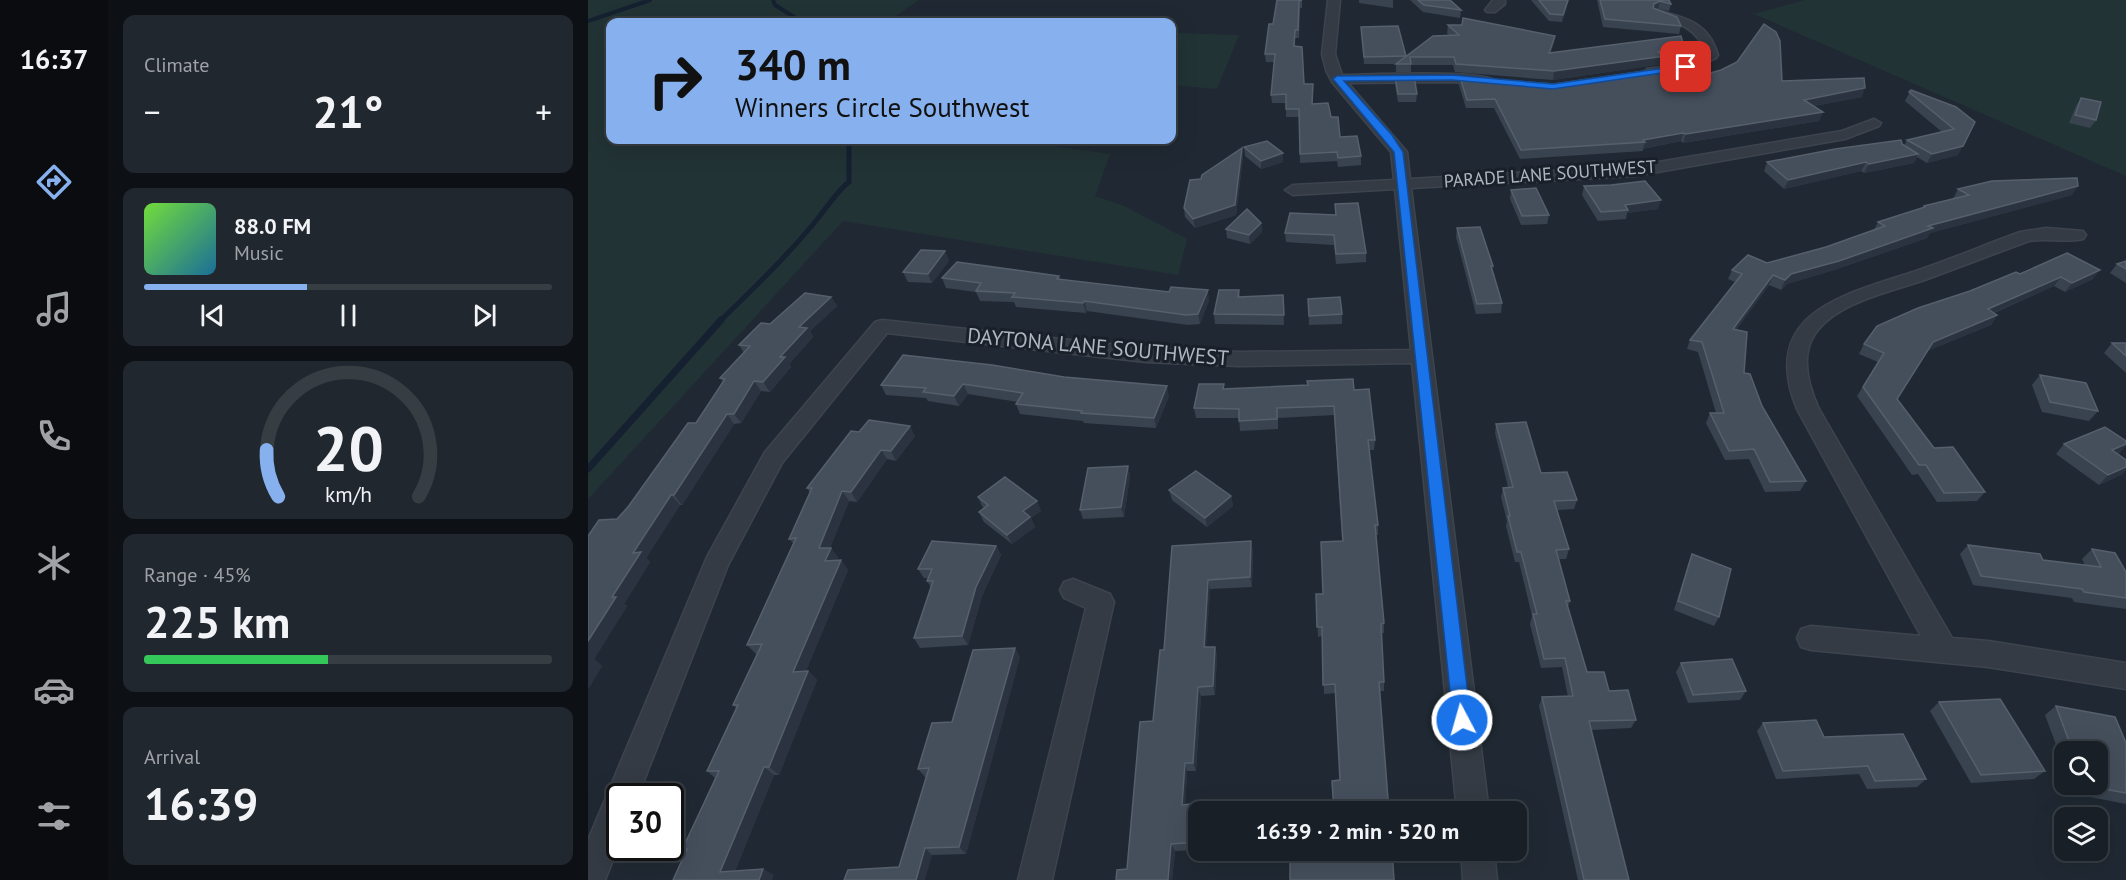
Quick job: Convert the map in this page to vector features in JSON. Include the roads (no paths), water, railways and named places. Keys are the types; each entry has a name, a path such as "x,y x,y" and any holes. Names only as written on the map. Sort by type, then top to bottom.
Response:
{"street":[{"path":"1334,0 1329,63 1337,79 1399,152 1472,801"},
{"path":"1491,10 1499,4 1499,0"},
{"path":"1642,74 1686,67 1712,55 1708,37 1687,21 1659,14"},
{"path":"1337,79 1452,78 1508,82"},
{"name":"PARADE LANE SOUTHWEST","path":"1293,190 1635,171 1845,135 1874,123"},
{"path":"1944,650 1808,409 1798,387 1797,357 1806,331 1820,317 1848,301 2026,236 2046,233 2077,235"},
{"name":"DAYTONA LANE SOUTHWEST","path":"627,783 716,564 773,458 882,326 1146,355 1239,359 1422,356"},
{"path":"1035,880 1101,602 1073,590"},
{"path":"1810,638 1988,654 2126,675"},
{"path":"588,880 606,836"},
{"path":"1478,861 1480,880"}],"waterway":[{"path":"588,21 650,0"},
{"path":"773,0 775,5 796,18"},
{"path":"721,320 788,252 849,182 849,144"},
{"path":"588,469 721,320"}]}
